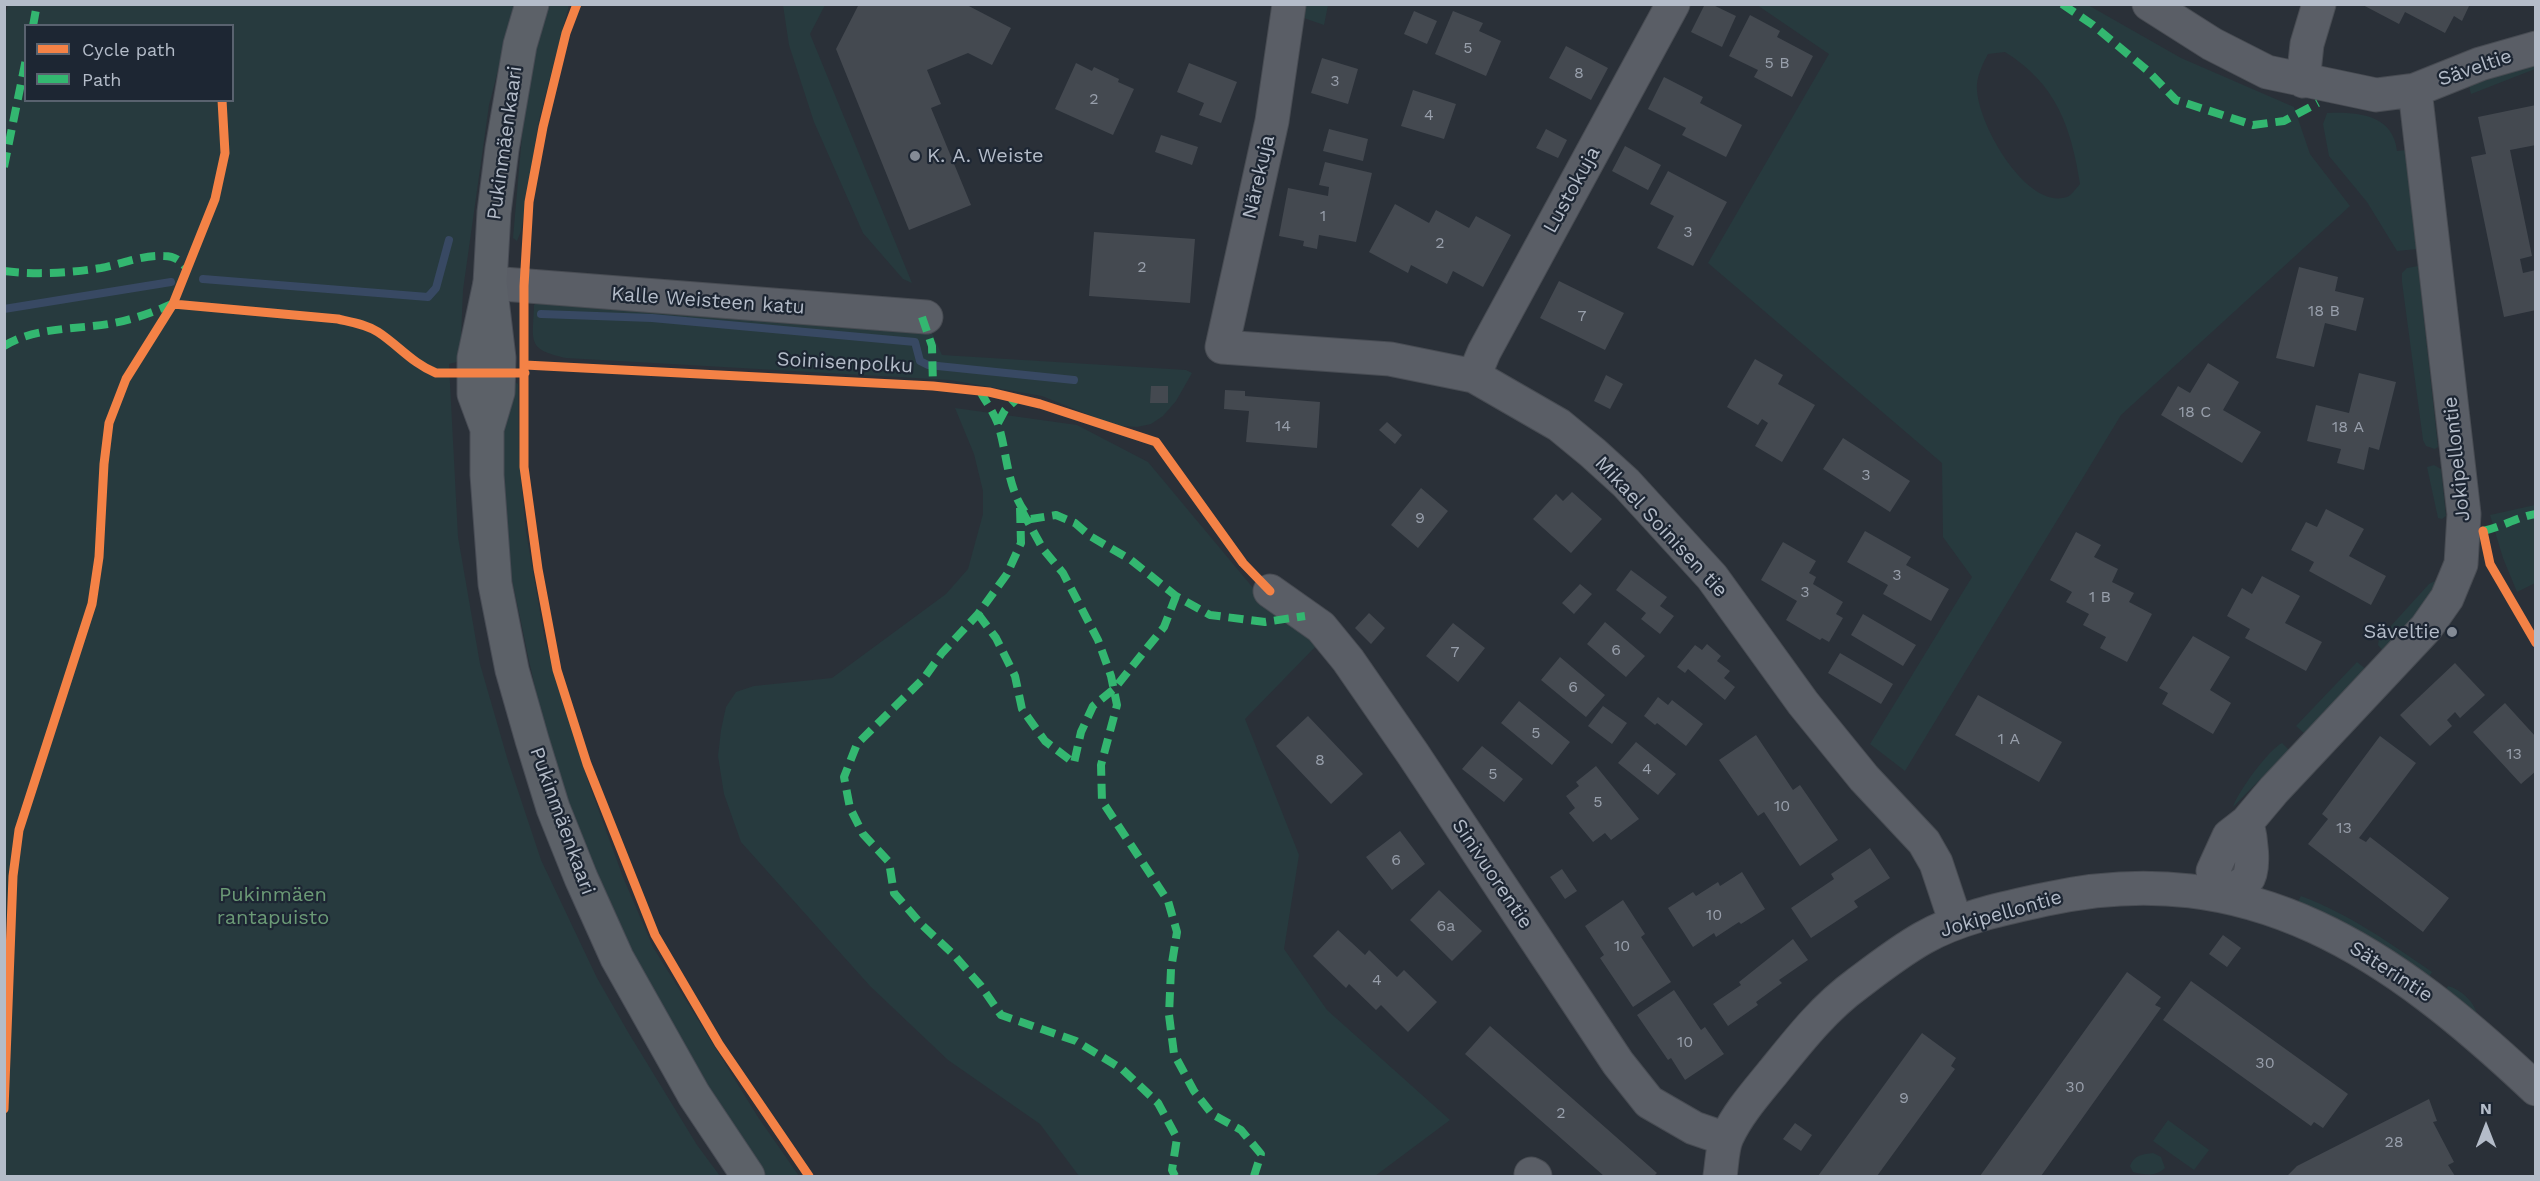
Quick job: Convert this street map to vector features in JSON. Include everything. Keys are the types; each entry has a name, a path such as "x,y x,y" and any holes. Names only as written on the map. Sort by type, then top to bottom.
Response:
{"main road":[{"name":"Pukinmäenkaari","path":"532,4 520,45 502,149 494,213 490,283 474,358 474,394 487,429 487,475 495,584 512,670 553,808 581,878 617,958 694,1095 748,1176"}],"street":[{"name":"Lustokuja","path":"1474,376 1484,352 1673,4"},
{"name":"Säveltie","path":"2149,4 2240,60 2267,72 2376,95 2415,90 2480,64 2535,48"},
{"path":"2303,81 2307,44 2319,4"},
{"name":"Närekuja","path":"1221,347 1272,121 1289,5"},
{"name":"Jokipellontie","path":"1720,1176 1726,1139 1739,1116 1814,1022 1842,994 1923,938 1956,923 2021,905 2083,892 2143,889 2222,894 2247,880 2251,872 2251,842 2247,822 2274,790 2426,628 2447,598 2461,564 2464,514 2415,90"},
{"name":"Kalle Weisteen katu","path":"490,283 926,317"},
{"name":"Mikael Soinisen tie","path":"1221,347 1390,359 1474,376 1559,425 1626,483 1701,564 1803,703 1864,778 1924,842 1936,863 1956,923"},
{"name":"Sinivuorentie","path":"1270,591 1321,627 1348,660 1618,1063 1649,1102 1694,1128 1726,1139"},
{"name":"Säterintie","path":"2222,894 2285,913 2361,950 2404,977 2475,1032 2535,1089"}],"green space":[{"name":"Pukinmäen rantapuisto","path":"8,5 515,5 489,105 463,290 460,361 449,364 458,537 480,664 508,761 541,860 597,978 697,1145 720,1176 5,1176 4,19"},
{"path":"548,5 569,5 539,120 521,231 517,241 513,238 526,90"},
{"path":"783,5 825,5 810,34 912,283 903,279 863,233 814,122 789,45"},
{"path":"1296,5 1328,5 1324,25 1298,16"},
{"path":"1757,5 2088,5 2181,58 2294,107 2310,154 2350,206 2121,415 1905,771 1870,744 1972,577 1943,537 1942,463 1708,263 1829,54","holes":["2005,52 2022,64 2049,93 2066,125 2080,184 2067,197 2051,198 2035,190 2020,177 1993,139 1984,118 1978,99 1977,84 1978,76 1988,54"]},
{"path":"2535,62 2535,69 2471,94 2469,86"},
{"path":"2327,113 2350,113 2381,122 2389,129 2397,151 2406,150 2417,249 2397,251 2367,202 2329,156 2323,124"},
{"path":"2418,266 2438,447 2435,449 2426,446 2423,440 2402,282 2402,273 2407,268"},
{"path":"539,300 930,329 942,355 1186,370 1192,373 1176,401 1163,416 1151,424 1137,427 1121,426 1042,396 950,380 566,358 544,351 535,342 533,336 534,305"},
{"path":"512,379 518,384 519,459 526,532 545,641 589,784 623,877 653,947 758,1117 799,1176 765,1176 699,1070 618,923 586,853 562,787 543,720 506,546 502,507 502,447 505,388"},
{"path":"955,408 1077,425 1148,462 1259,595 1318,644 1245,719 1299,855 1284,949 1327,1010 1450,1120 1375,1176 1079,1176 1040,1124 948,1060 870,986 741,842 724,794 718,756 726,707 736,692 754,686 832,678 946,594 968,569 983,514 983,491 974,454"},
{"path":"2434,465 2441,469 2446,516 2442,519 2438,518 2427,467"},
{"path":"2535,505 2535,583 2517,592 2503,558 2490,515"},
{"path":"2437,580 2428,603 2385,653 2378,645 2379,639 2429,584"},
{"path":"2357,662 2367,670 2305,734 2296,726"},
{"path":"2282,743 2289,750 2233,807 2254,772"},
{"path":"2301,896 2352,920 2432,972 2428,978 2297,903"},
{"path":"2448,986 2466,997 2473,1005 2477,1015 2445,991"},
{"path":"2168,1120 2209,1150 2194,1170 2153,1141"},
{"path":"2153,1153 2161,1157 2165,1168 2150,1174 2133,1172 2130,1166 2136,1157"}],"building":[{"name":"K. A. Weiste","path":"859,4 965,4 1011,28 992,65 968,53 927,70 941,104 931,108 971,205 909,230 836,49"},
{"path":"1705,4 1711,4 1736,16 1722,47 1691,32"},
{"path":"2361,4 2465,4 2469,6 2462,21 2454,16 2445,33 2405,12 2399,24"},
{"path":"1414,11 1437,21 1427,44 1404,34"},
{"path":"1453,11 1483,23 1479,31 1501,41 1486,76 1435,54"},
{"path":"1750,15 1780,31 1777,37 1813,56 1792,97 1754,77 1758,70 1729,56"},
{"path":"1566,46 1608,68 1591,100 1549,78"},
{"path":"1322,58 1358,69 1348,104 1311,93"},
{"path":"1076,63 1092,71 1094,67 1134,89 1113,135 1055,109"},
{"path":"1189,63 1237,82 1221,123 1199,115 1204,103 1177,92"},
{"path":"1664,77 1703,97 1700,103 1742,125 1726,157 1682,135 1686,128 1648,109"},
{"path":"1413,90 1456,104 1444,139 1401,126"},
{"path":"2536,105 2536,145 2510,150 2532,256 2520,259 2523,273 2536,270 2536,310 2504,317 2471,157 2486,154 2478,117"},
{"path":"1329,129 1368,139 1363,161 1323,151"},
{"path":"1546,129 1567,140 1558,158 1536,148"},
{"path":"1161,135 1198,147 1192,165 1155,152"},
{"path":"1625,146 1661,165 1648,190 1612,171"},
{"path":"1325,162 1372,173 1356,242 1319,235 1317,249 1303,246 1304,241 1279,236 1288,188 1328,196 1329,187 1319,185"},
{"path":"1668,171 1727,202 1693,266 1657,248 1674,216 1650,204"},
{"path":"1395,204 1429,223 1436,210 1469,228 1476,216 1511,235 1483,287 1453,271 1447,284 1411,265 1408,273 1369,252"},
{"path":"1094,232 1195,239 1190,303 1089,296"},
{"path":"2299,267 2338,277 2335,291 2364,298 2356,331 2325,323 2314,367 2276,358"},
{"path":"1559,281 1624,313 1605,350 1540,318"},
{"path":"1755,359 1783,375 1778,384 1815,405 1782,462 1755,446 1768,423 1762,419 1758,425 1727,407"},
{"path":"2208,363 2239,382 2223,410 2261,432 2242,463 2161,415 2178,386 2190,393"},
{"path":"2359,373 2396,382 2379,450 2369,447 2364,470 2337,463 2341,449 2307,441 2316,405 2349,413"},
{"path":"1606,375 1623,384 1610,409 1594,401"},
{"path":"1151,386 1168,386 1168,403 1150,403"},
{"path":"1225,390 1245,391 1245,396 1320,402 1317,448 1246,442 1249,411 1224,409"},
{"path":"1387,422 1402,435 1395,444 1379,430"},
{"path":"1843,438 1910,481 1890,512 1823,469"},
{"path":"1421,488 1448,511 1418,548 1391,525"},
{"path":"1572,492 1602,519 1571,553 1533,519 1556,494 1563,501"},
{"path":"2326,509 2364,529 2349,556 2386,576 2371,605 2309,571 2314,562 2291,550 2306,522 2317,527"},
{"path":"1865,531 1911,557 1906,565 1949,589 1931,621 1883,594 1888,585 1847,562"},
{"path":"2076,532 2101,545 2094,557 2118,569 2112,582 2134,593 2129,602 2152,614 2127,662 2100,648 2106,637 2083,625 2089,614 2066,602 2072,592 2050,580"},
{"path":"1783,542 1816,561 1809,573 1816,577 1813,584 1843,602 1836,614 1843,618 1829,642 1822,638 1820,640 1786,620 1797,601 1761,580"},
{"path":"1631,570 1667,597 1660,606 1674,616 1660,634 1641,619 1646,613 1616,590"},
{"path":"2262,576 2300,596 2285,623 2322,642 2306,671 2245,638 2250,629 2227,616 2242,588 2252,594"},
{"path":"1580,584 1592,594 1574,614 1562,603"},
{"path":"1369,613 1385,628 1371,644 1355,628"},
{"path":"1863,614 1916,645 1903,666 1851,635"},
{"path":"1605,622 1645,656 1626,677 1587,644"},
{"path":"1453,623 1485,648 1458,682 1426,656"},
{"path":"2193,636 2230,657 2210,690 2231,703 2213,734 2162,704 2168,693 2159,688"},
{"path":"1707,644 1721,656 1717,661 1730,671 1724,678 1735,687 1725,700 1688,669 1685,673 1677,667 1695,645 1702,650"},
{"path":"1840,653 1893,684 1881,704 1828,673"},
{"path":"1560,657 1605,695 1586,717 1541,680"},
{"path":"2455,663 2485,695 2460,718 2455,712 2447,720 2452,726 2430,746 2400,715"},
{"path":"1978,695 2062,742 2039,782 1955,735"},
{"path":"1658,697 1668,705 1672,700 1703,724 1686,746 1657,723 1655,725 1644,716"},
{"path":"1519,701 1570,742 1552,765 1501,723"},
{"path":"2505,703 2536,737 2536,771 2521,784 2473,732"},
{"path":"1603,706 1627,723 1612,744 1588,726"},
{"path":"1308,716 1363,774 1331,804 1276,746"},
{"path":"1756,735 1793,790 1800,785 1838,840 1800,866 1764,812 1758,816 1719,760"},
{"path":"2380,736 2416,763 2359,838 2366,842 2370,837 2449,898 2423,932 2308,844 2328,819 2322,814"},
{"path":"1636,742 1676,774 1658,795 1618,763"},
{"path":"1482,746 1523,779 1504,802 1462,769"},
{"path":"1596,766 1639,819 1611,840 1605,833 1593,842 1569,813 1575,808 1566,796 1579,786 1576,782"},
{"path":"1400,831 1425,864 1392,890 1366,857"},
{"path":"1870,848 1890,878 1854,901 1858,907 1811,938 1791,908 1834,879 1831,874"},
{"path":"1562,869 1577,891 1565,899 1550,877"},
{"path":"1742,872 1765,909 1716,937 1714,933 1693,947 1668,908 1693,892 1696,896 1718,882 1720,886"},
{"path":"1439,890 1482,931 1452,961 1410,920"},
{"path":"1623,900 1645,934 1641,937 1671,982 1633,1007 1600,958 1604,955 1585,926"},
{"path":"1338,930 1365,955 1369,950 1397,977 1404,970 1437,1002 1408,1032 1381,1005 1376,1010 1349,984 1346,988 1313,956"},
{"path":"2223,935 2241,948 2227,967 2209,954"},
{"path":"1793,939 1808,960 1779,980 1782,983 1756,1002 1758,1005 1728,1026 1713,1004 1741,985 1739,982"},
{"path":"2127,972 2161,997 2155,1005 2161,1008 2041,1176 1980,1176"},
{"path":"2191,981 2348,1094 2323,1128 2314,1122 2311,1126 2163,1020"},
{"path":"1674,990 1701,1030 1705,1027 1724,1054 1685,1080 1671,1058 1668,1060 1637,1015"},
{"path":"1490,1026 1657,1173 1654,1176 1604,1176 1465,1054"},
{"path":"1922,1033 1956,1058 1951,1066 1955,1069 1877,1176 1818,1176"},
{"path":"2429,1099 2437,1121 2433,1122 2454,1162 2448,1165 2455,1176 2287,1176 2297,1166"},
{"path":"1795,1123 1812,1135 1801,1151 1783,1139"}],"waterway":[{"path":"203,279 428,297 436,288 449,240"},
{"path":"4,309 171,282"},
{"path":"541,314 652,318 915,342 920,361 928,365 1074,380"}],"marked path":[{"path":"33,24 37,4"},
{"path":"2062,4 2093,25 2148,71 2176,100 2253,125 2284,121 2318,103"},
{"path":"4,167 24,69"},
{"path":"4,271 40,273 77,271 156,256 175,258 187,269"},
{"path":"4,346 30,335 121,321 172,304"},
{"path":"922,317 932,346 933,386"},
{"path":"980,391 998,424 1017,498 1031,519 1056,515 1075,523 1090,536 1131,560 1176,596 1210,615 1265,622 1305,616"},
{"path":"998,423 1005,410 1018,398"},
{"path":"1020,508 1021,543 1007,574 978,614 942,653 924,678 857,744 844,777 850,808 863,834 889,862 894,893 922,925 954,955 981,986 1001,1015 1076,1041 1122,1069 1158,1103 1177,1138 1172,1170 1175,1176"},
{"path":"1022,511 1043,549 1063,573 1098,640 1111,676 1117,705 1101,765 1102,801 1168,901 1177,932 1171,969 1169,1015 1174,1054 1194,1091 1212,1114 1241,1130 1261,1154 1254,1176"},
{"path":"2483,531 2536,514"},
{"path":"978,614 996,638 1015,676 1022,709 1045,741 1074,763 1081,732 1093,706 1114,689 1164,627 1176,596"}],"cycle path":[{"path":"577,4 566,33 543,127 529,202 524,286 524,467 538,569 557,670 587,764 655,935 719,1044 809,1176"},
{"path":"4,1109 13,876 19,830 92,604 99,557 104,464 109,423 126,379 173,304 215,199 225,153 222,102"},
{"path":"173,304 338,319 358,324 378,332 420,365 436,373 525,373"},
{"name":"Soinisenpolku","path":"525,365 933,386 989,392 1040,404 1156,442"},
{"path":"1156,442 1243,563 1270,591"},
{"path":"2483,531 2490,564 2536,643"}],"place":[{"name":"K. A. Weiste","path":"915,156"},
{"name":"Säveltie","path":"2452,632"}]}
